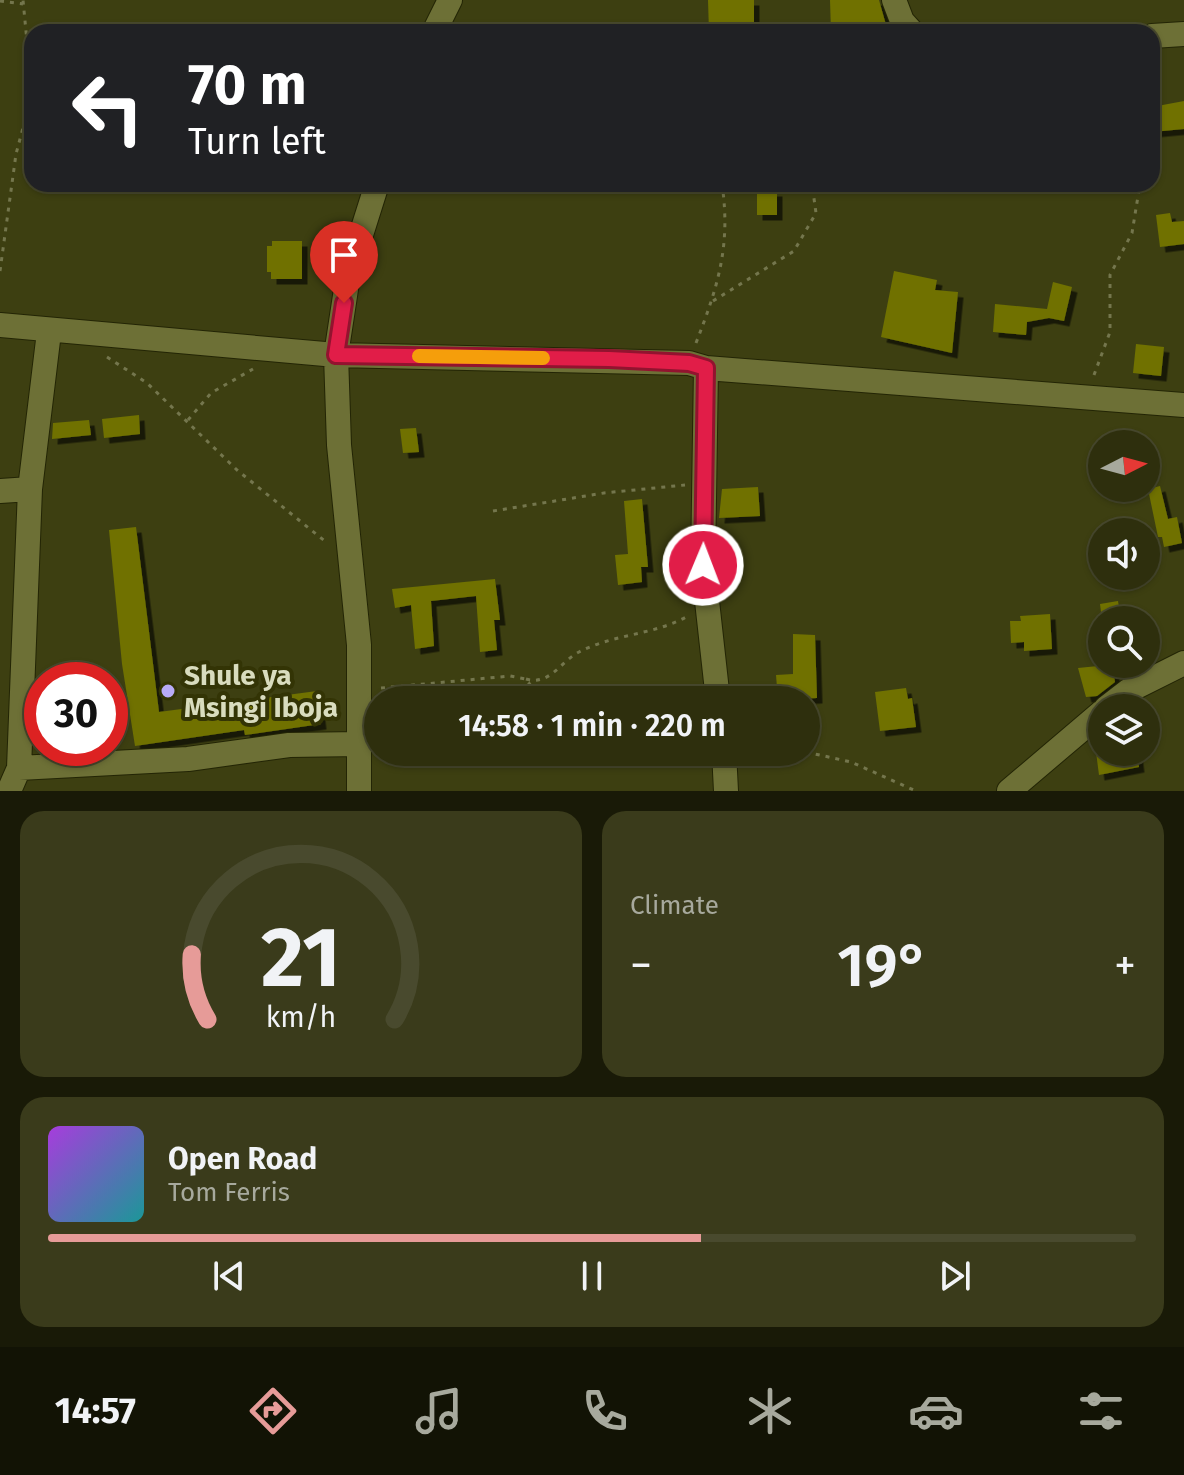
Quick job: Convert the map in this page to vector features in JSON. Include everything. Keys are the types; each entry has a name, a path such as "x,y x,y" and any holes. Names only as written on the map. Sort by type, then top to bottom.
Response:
{"street":[{"path":"438,24 450,0"},
{"path":"894,0 905,24"},
{"path":"1160,36 1184,34"},
{"path":"359,791 359,700 351,560 339,445 336,355 348,276 374,192"},
{"path":"0,325 49,332 336,355 698,366 1184,405"},
{"path":"9,791 19,768 30,489 49,332"},
{"path":"698,366 705,484 706,601 716,686"},
{"path":"0,491 30,489"},
{"path":"1124,694 1184,663"},
{"path":"1009,791 1088,724"},
{"path":"19,768 188,759 289,745 360,744"},
{"path":"725,766 726,791"}],"path":[{"path":"0,1 23,2 25,24"},
{"path":"0,271 16,154 24,124"},
{"path":"698,366 727,237 723,192"},
{"path":"711,302 794,251 816,213 813,192"},
{"path":"1086,398 1110,332 1110,275 1132,233 1139,192"},
{"path":"186,421 211,393 254,368 267,349"},
{"path":"105,356 147,383 291,517 351,560"},
{"path":"493,511 620,491 705,484"},
{"path":"359,700 387,687 510,676 526,679 551,676 573,655 594,645 685,618 706,601"},
{"path":"526,679 531,686"},
{"path":"820,755 851,762 916,791"}],"building":[{"path":"708,0 754,0 754,24 709,24"},
{"path":"830,0 879,0 886,24 831,24"},
{"path":"1184,101 1184,129 1160,131 1160,106"},
{"path":"757,192 777,192 777,215 757,215"},
{"path":"1170,213 1172,222 1184,221 1184,244 1160,247 1156,215"},
{"path":"272,241 302,241 302,279 271,279 271,272 267,272 267,246 272,246"},
{"path":"894,271 937,280 935,290 958,292 952,353 881,337"},
{"path":"1053,282 1072,287 1064,321 1049,318 1027,322 1026,335 993,332 995,304 1047,309"},
{"path":"1136,344 1164,347 1161,376 1133,373"},
{"path":"139,415 140,434 104,438 102,419"},
{"path":"89,420 91,435 52,439 53,423"},
{"path":"416,428 419,452 403,453 400,429"},
{"path":"1160,486 1168,519 1177,517 1182,543 1164,547 1160,537 1160,518 1154,518 1151,502 1160,502"},
{"path":"758,487 760,516 719,518 722,489"},
{"path":"642,499 648,567 641,567 642,582 618,585 615,555 628,554 624,501"},
{"path":"136,527 159,712 317,691 321,724 245,735 244,730 135,746 128,702 128,662 122,662 109,530"},
{"path":"495,579 500,620 494,620 497,650 480,652 476,596 431,601 434,646 415,649 411,605 395,608 392,589"},
{"path":"1118,601 1119,606 1100,606"},
{"path":"1050,614 1052,649 1024,651 1024,642 1011,643 1010,621 1021,621 1020,616"},
{"path":"793,634 815,635 817,686 777,686 776,675 793,674"},
{"path":"1088,667 1088,678 1114,678 1115,682 1100,694 1088,694 1086,697 1078,668"},
{"path":"906,688 908,699 912,698 916,727 880,731 875,692"},
{"path":"1098,766 1139,766 1139,767 1099,775"}],"slow traffic":[{"path":"419,356 543,358"}],"place":[{"name":"Shule ya Msingi Iboja","path":"168,691"}],"route":[{"path":"344,303 336,355 609,359 689,363 706,368 703,565"}]}
